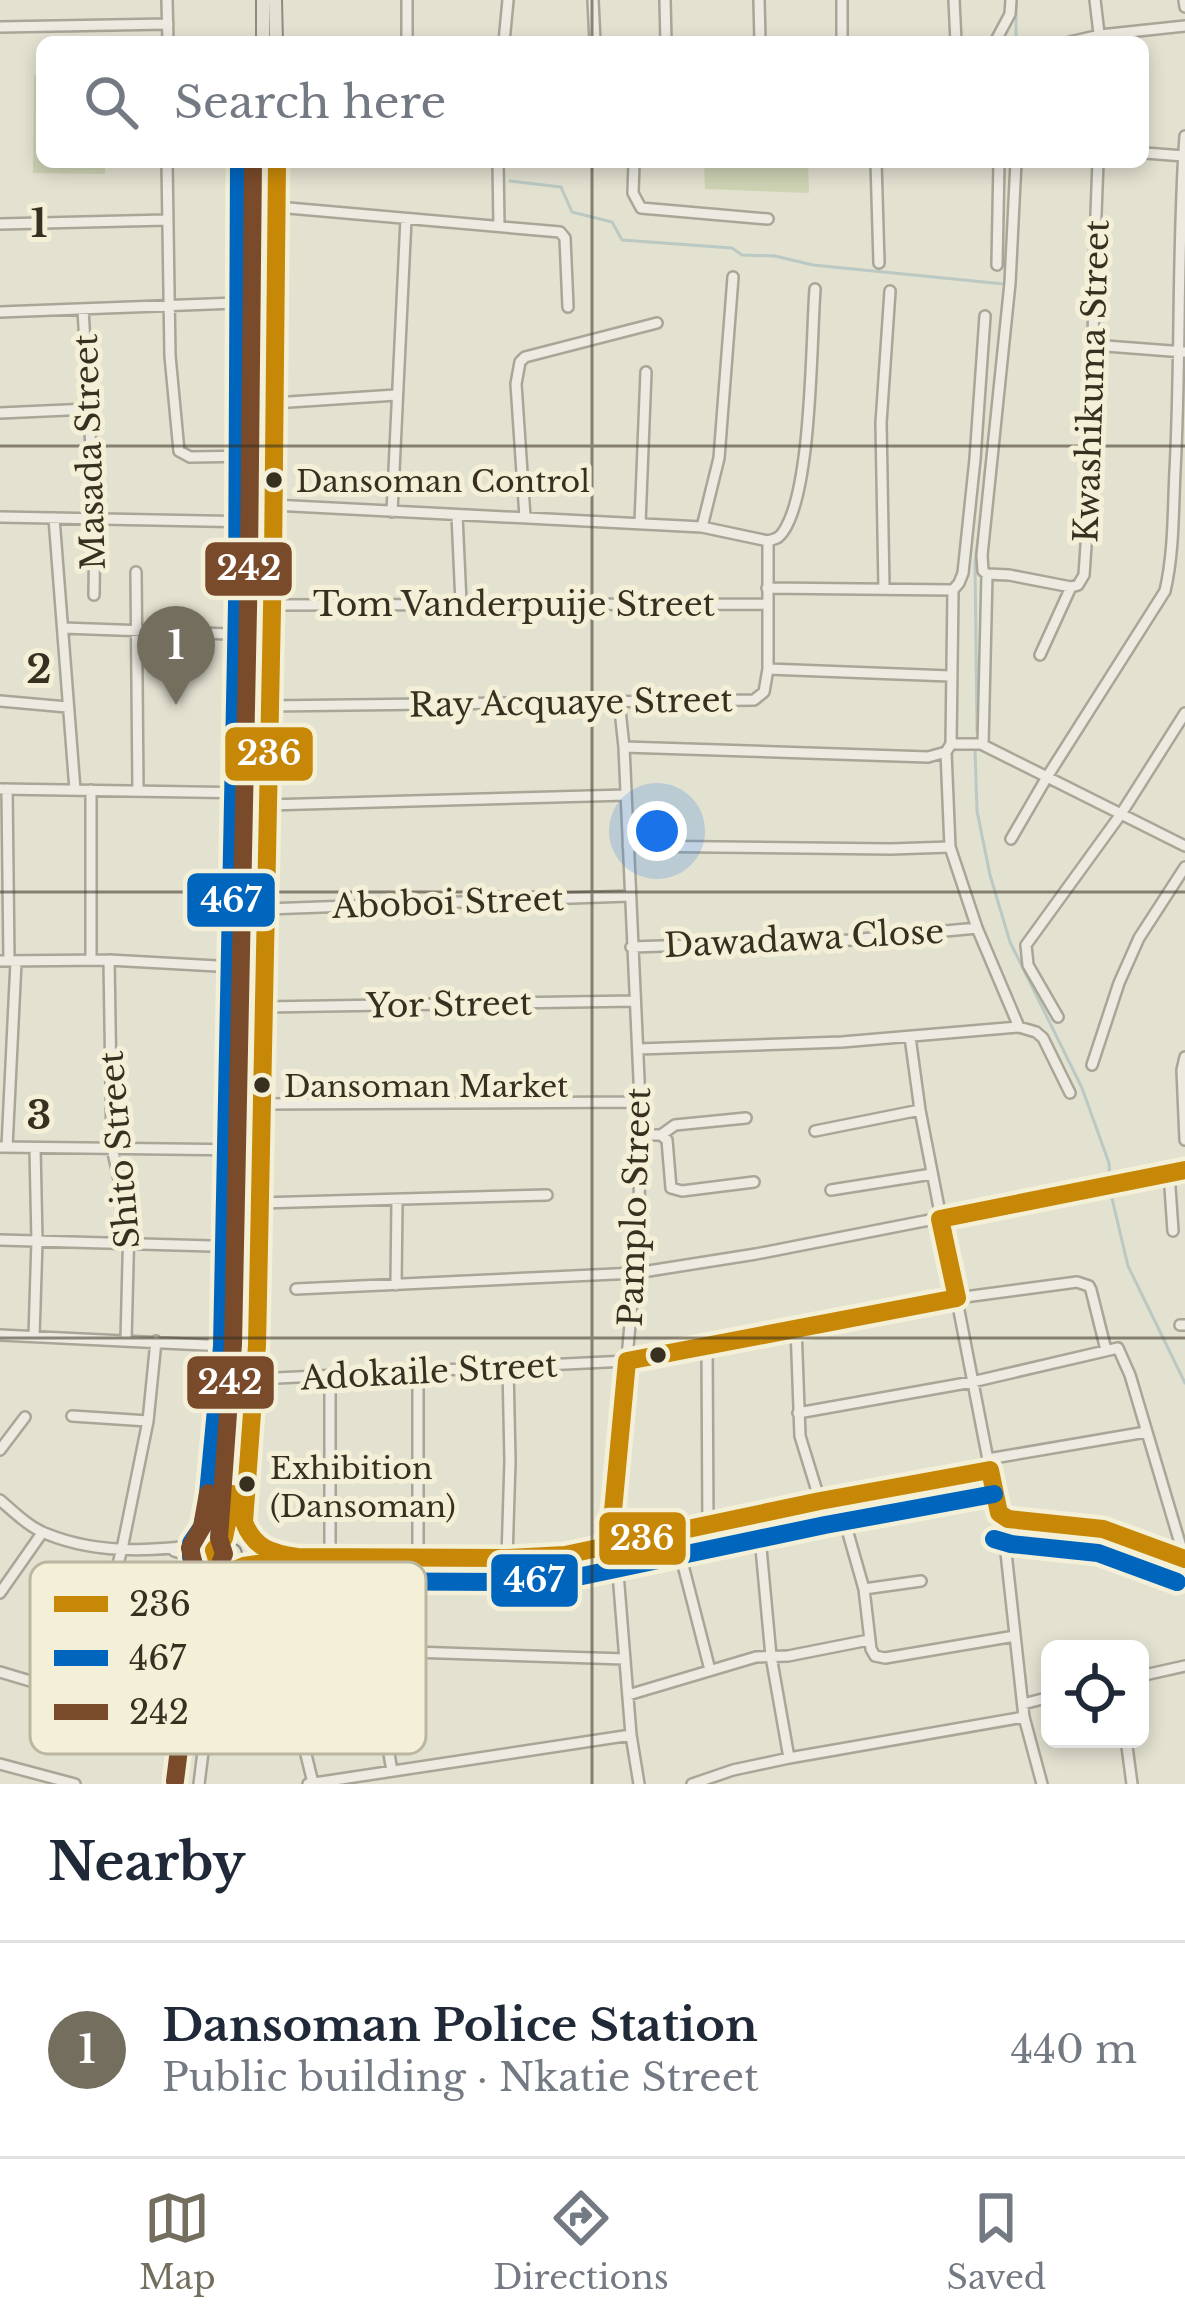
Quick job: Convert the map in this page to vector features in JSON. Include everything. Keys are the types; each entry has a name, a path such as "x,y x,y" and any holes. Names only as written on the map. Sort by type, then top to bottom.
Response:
{"main road":[{"path":"263,0 263,36"},
{"path":"275,0 276,36"},
{"path":"217,1562 214,1555 236,1476 246,1347 260,635 273,505 274,403 263,168"},
{"path":"246,1562 244,1522 256,1379 268,805 262,455 277,168"},
{"path":"221,1540 234,1536 263,1551 297,1557 565,1555 989,1465 1002,1516 1103,1529 1185,1559"},
{"path":"244,1522 263,1551"},
{"path":"275,1562 297,1557"}],"street":[{"path":"167,0 168,36"},
{"path":"406,36 407,0"},
{"path":"505,36 508,0"},
{"path":"593,0 595,36"},
{"path":"665,0 666,36"},
{"path":"758,0 760,36"},
{"path":"842,0 842,36"},
{"path":"953,0 956,36"},
{"path":"998,36 1010,14 1011,0"},
{"path":"1095,0 1100,36"},
{"path":"0,27 168,25"},
{"path":"80,26 80,36"},
{"path":"1120,36 1185,26"},
{"path":"1011,839 1165,591 1182,351 1179,224 1185,136"},
{"path":"1149,153 1184,156"},
{"path":"167,168 170,356 179,452 190,457 262,455"},
{"path":"499,168 499,226"},
{"path":"634,168 634,200 641,208 768,219"},
{"path":"876,168 879,263"},
{"path":"997,265 999,168"},
{"path":"1016,168 1010,283 983,571 1068,587"},
{"name":"Kwashikuma Street","path":"1040,655 1068,587 1084,575 1092,457 1098,168"},
{"path":"277,207 563,234 568,307"},
{"path":"392,512 406,219"},
{"path":"0,224 167,220"},
{"path":"703,527 719,458 733,277"},
{"path":"273,505 703,527 768,541 778,537 788,523 802,468 815,289"},
{"path":"884,588 881,423 890,291"},
{"path":"0,312 270,303"},
{"name":"Masada Street","path":"83,309 94,595"},
{"path":"985,316 963,573 953,590 950,847 976,928 1019,1027"},
{"path":"525,517 516,384 520,362 657,323"},
{"path":"1093,345 1182,351"},
{"path":"640,523 646,372"},
{"path":"274,403 396,395"},
{"path":"0,413 89,409"},
{"path":"457,514 461,603"},
{"path":"0,517 262,522"},
{"path":"54,518 75,790"},
{"name":"Ray Acquaye Street","path":"269,706 754,700 764,692 768,669 768,541"},
{"path":"136,572 138,791"},
{"path":"982,745 987,574"},
{"path":"767,588 953,590"},
{"name":"Tom Vanderpuije Street","path":"266,604 767,604"},
{"path":"63,628 260,635"},
{"path":"768,669 950,676"},
{"path":"0,701 68,707"},
{"name":"Pamplo Street","path":"620,701 638,1048 640,1226 614,1490 615,1546 631,1735 640,1784"},
{"path":"1058,1017 1028,965 1026,945 1121,814 1185,713"},
{"path":"624,747 928,758 966,743 982,745 1185,846"},
{"path":"249,1150 4,1147 8,961 3,789 257,793"},
{"path":"91,790 92,960"},
{"path":"268,805 626,795"},
{"path":"628,846 950,847"},
{"path":"1092,1065 1139,938 1185,868"},
{"name":"Aboboi Street","path":"266,909 629,896"},
{"name":"Dawadawa Close","path":"631,947 851,940 976,928"},
{"path":"8,961 109,960 253,968"},
{"name":"Shito Street","path":"109,960 112,1148 129,1224 126,1340"},
{"name":"Yor Street","path":"264,1007 634,1001"},
{"path":"638,1048 910,1037 1019,1027 1043,1038 1070,1093"},
{"path":"910,1037 989,1465 1146,1432"},
{"path":"1185,1058 1185,1140"},
{"path":"262,1105 640,1102"},
{"path":"815,1131 920,1110"},
{"path":"640,1135 661,1135 674,1125 746,1118"},
{"path":"661,1135 667,1140 671,1188 682,1191 754,1182"},
{"path":"34,1336 35,1148"},
{"path":"296,1289 636,1274 1185,1170"},
{"path":"1169,1173 1173,1231"},
{"path":"832,1190 932,1174"},
{"path":"259,1203 547,1196"},
{"path":"396,1285 398,1201"},
{"path":"0,1240 247,1247"},
{"name":"Adokaile Street","path":"256,1379 627,1361 957,1298 1083,1283 1091,1290 1106,1350"},
{"path":"796,1327 801,1446 820,1502"},
{"path":"0,1335 246,1347"},
{"path":"118,1562 148,1421 156,1341"},
{"path":"707,1346 708,1527"},
{"path":"798,1413 972,1382 1118,1348 1185,1559"},
{"path":"507,1558 508,1367"},
{"path":"418,1371 418,1559"},
{"path":"330,1376 330,1557"},
{"path":"0,1450 25,1417"},
{"path":"72,1417 148,1421"},
{"path":"838,1498 864,1588 875,1655 885,1658 1015,1636"},
{"path":"0,1501 42,1533 82,1545 169,1550 221,1540"},
{"path":"1171,1516 1185,1511"},
{"path":"758,1516 771,1656 789,1758"},
{"path":"1002,1516 1024,1717 1042,1784"},
{"path":"0,1593 42,1533"},
{"path":"675,1534 710,1670"},
{"path":"169,1550 208,1562"},
{"path":"355,1558 356,1562"},
{"path":"864,1588 921,1581"},
{"path":"628,1695 756,1657 788,1656 869,1640"},
{"path":"426,1652 626,1659"},
{"path":"1149,1674 1185,1666"},
{"path":"0,1672 30,1681"},
{"path":"1023,1704 1041,1699"},
{"path":"692,1784 789,1758 1024,1717"},
{"path":"303,1754 310,1784 631,1735"},
{"path":"1127,1748 1132,1784"},
{"path":"199,1784 203,1754"},
{"path":"389,1754 392,1771"},
{"path":"0,1764 75,1784"}],"green space":[{"path":"36,75 36,168 105,168 105,174 33,173"},
{"path":"704,168 808,168 809,193 705,189"}],"waterway":[{"path":"1016,0 1016,36"},
{"path":"510,181 561,187 572,212 612,222 622,240 732,248 742,255 775,256 813,265 1004,284"},
{"path":"990,429 1006,272"},
{"path":"977,732 975,563 982,510"},
{"path":"975,750 977,811 1010,942 1082,1088 1109,1163 1110,1181"},
{"path":"1110,1190 1128,1266 1185,1383"}],"transit line":[{"name":"467","path":"193,1562 191,1543 202,1527 207,1504 222,1346 237,604 239,168"},
{"name":"242","path":"221,1562 233,1344 253,168"},
{"name":"236","path":"277,168 257,1345 244,1522 248,1531 264,1548 297,1557 565,1555 990,1470 999,1513 1008,1519 1103,1529 1185,1559"},
{"name":"236","path":"615,1546 613,1511 627,1361 957,1298 940,1219 1185,1170"},
{"name":"242","path":"193,1562 190,1548 202,1527 208,1493"},
{"name":"236","path":"218,1562 214,1550 224,1538 233,1494"},
{"name":"467","path":"426,1582 568,1579 994,1494"},
{"name":"467","path":"994,1539 1098,1553 1177,1582"},
{"name":"236","path":"268,1562 292,1558"},
{"name":"242","path":"175,1781 178,1754"}],"place":[{"name":"Dansoman Control","path":"274,480"},
{"name":"Dansoman Police Station","path":"176,705"},
{"name":"Dansoman Market","path":"262,1085"},
{"name":"Exhibition (Dansoman)","path":"247,1484"}]}
